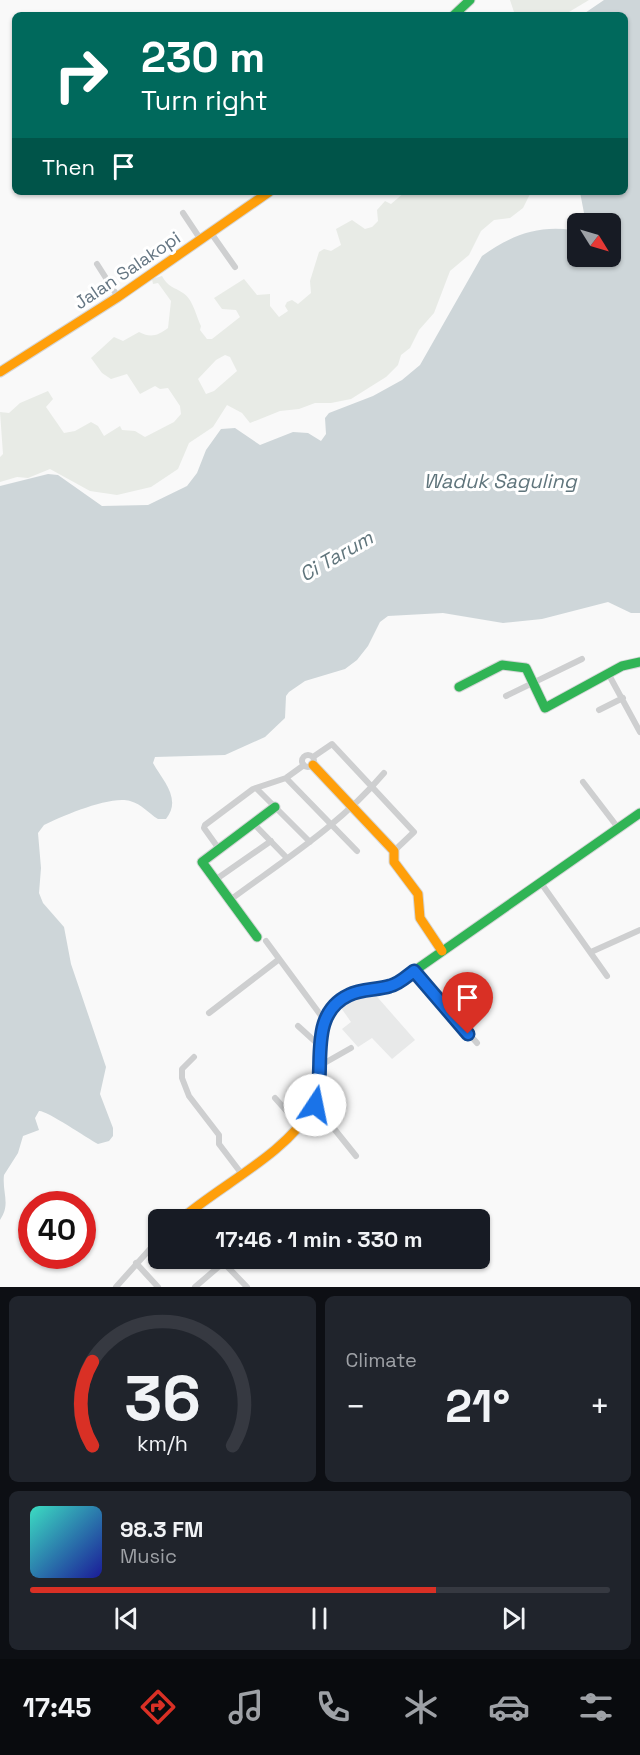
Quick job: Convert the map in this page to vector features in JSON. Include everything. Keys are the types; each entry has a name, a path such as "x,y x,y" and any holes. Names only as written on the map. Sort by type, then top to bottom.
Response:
{"street":[{"path":"457,12 470,0"},
{"name":"Jalan Salakopi","path":"0,372 118,297 265,195"},
{"path":"183,213 201,240"},
{"path":"211,233 235,267"},
{"path":"97,264 118,297"},
{"path":"506,696 582,659"},
{"path":"459,687 502,665 526,668 545,708 622,666 640,662"},
{"path":"609,675 640,732"},
{"path":"599,710 623,698"},
{"path":"219,849 204,828 205,825 257,789 286,778 332,744 414,832 393,850"},
{"path":"310,762 393,850 394,862 418,894 420,918 442,951"},
{"path":"230,900 333,826 384,773"},
{"path":"286,778 357,851"},
{"path":"583,782 619,829"},
{"path":"257,789 310,842"},
{"path":"275,807 202,862 325,1021"},
{"path":"198,1209 300,1126 315,1105 321,1065 320,1046 325,1021 336,1005 349,995 391,986 640,813"},
{"path":"253,823 287,858"},
{"path":"215,880 271,841"},
{"path":"541,883 607,976"},
{"path":"591,952 640,930"},
{"path":"209,1013 278,960"},
{"path":"414,971 477,1043"},
{"path":"298,1026 320,1046"},
{"path":"321,1065 351,1048"},
{"path":"194,1057 182,1069 182,1078 189,1096 219,1135 219,1144 241,1173"},
{"path":"275,1098 300,1126"},
{"path":"315,1105 356,1156"},
{"path":"116,1287 148,1250"},
{"path":"136,1263 158,1287"},
{"path":"195,1287 213,1269"},
{"path":"229,1269 247,1287"}],"shaded area":[{"path":"510,0 589,0 569,12 514,12"},
{"path":"402,195 530,195 523,208 510,218 494,220 481,231 469,255 450,271 434,313 419,330 410,348 401,355 398,365 386,377 351,399 315,403 299,409 280,411 250,423 242,413 227,405 213,427 189,443 178,469 151,487 117,495 90,491 50,469 28,478 17,477 0,482 0,457 3,454 0,412 9,413 20,403 48,391 53,399 46,407 64,433 75,431 91,422 98,426 104,436 120,426 122,430 135,431 145,437 174,422 181,414 180,406 168,388 160,389 155,386 140,394 127,374 111,379 102,373 91,358 114,337 123,341 139,332 154,335 168,328 171,301 158,283 153,284 152,279 162,276 169,285 186,296 192,303 201,326 200,330 207,339 212,339 240,317 236,310 222,309 214,298 244,279 257,295 270,294 270,306 279,317 288,311 285,306 287,302 292,300 298,304 311,293 310,281 319,252 324,249 331,251 341,245 336,229 352,220 365,229 372,227 378,221 377,210 385,201 391,204","holes":["225,355 230,357 237,371 214,391 206,394 198,379 216,360"]},
{"path":"372,991 415,1040 392,1059 372,1038 358,1047 342,1029 351,1022 339,1005"}],"water":[{"name":"Waduk Saguling","path":"604,0 640,0 640,613 631,613 608,602 542,619 503,623 443,613 388,616 380,622 368,646 357,660 345,669 305,681 289,692 286,696 285,718 265,737 225,755 155,757 153,763 172,797 170,812 166,819 158,819 138,804 122,800 87,807 44,825 38,833 41,868 39,893 43,903 64,927 71,964 106,1067 100,1094 113,1128 113,1136 109,1141 98,1144 58,1119 39,1111 35,1118 39,1130 23,1136 18,1153 4,1175 6,1203 0,1220 0,486 48,474 58,475 102,506 148,505 187,486 197,473 206,450 221,429 235,428 260,445 293,432 308,433 321,441 326,434 325,418 329,413 373,396 402,380 420,365 482,256 503,243 536,231 567,230 567,267 621,267 621,213 584,213 581,195 628,195 628,12 586,12"}],"traffic: fast":[{"path":"457,12 470,0"},
{"path":"459,687 502,665 526,668 545,708 622,666 640,662"},
{"path":"257,937 202,862 275,807"},
{"path":"358,992 397,983 640,813"}],"traffic: slow":[{"path":"0,372 118,297 265,195"},
{"path":"313,765 394,851 394,862 418,894 420,918 442,951"},
{"path":"194,1209 269,1154 301,1125 312,1108 317,1093 322,1042 330,1011 341,1000 358,992"}],"route":[{"path":"315,1105 321,1078 321,1030 336,1005 349,995 391,986 414,971 468,1034"}],"water label":[{"name":"Ci Tarum","path":"336,556"}]}
